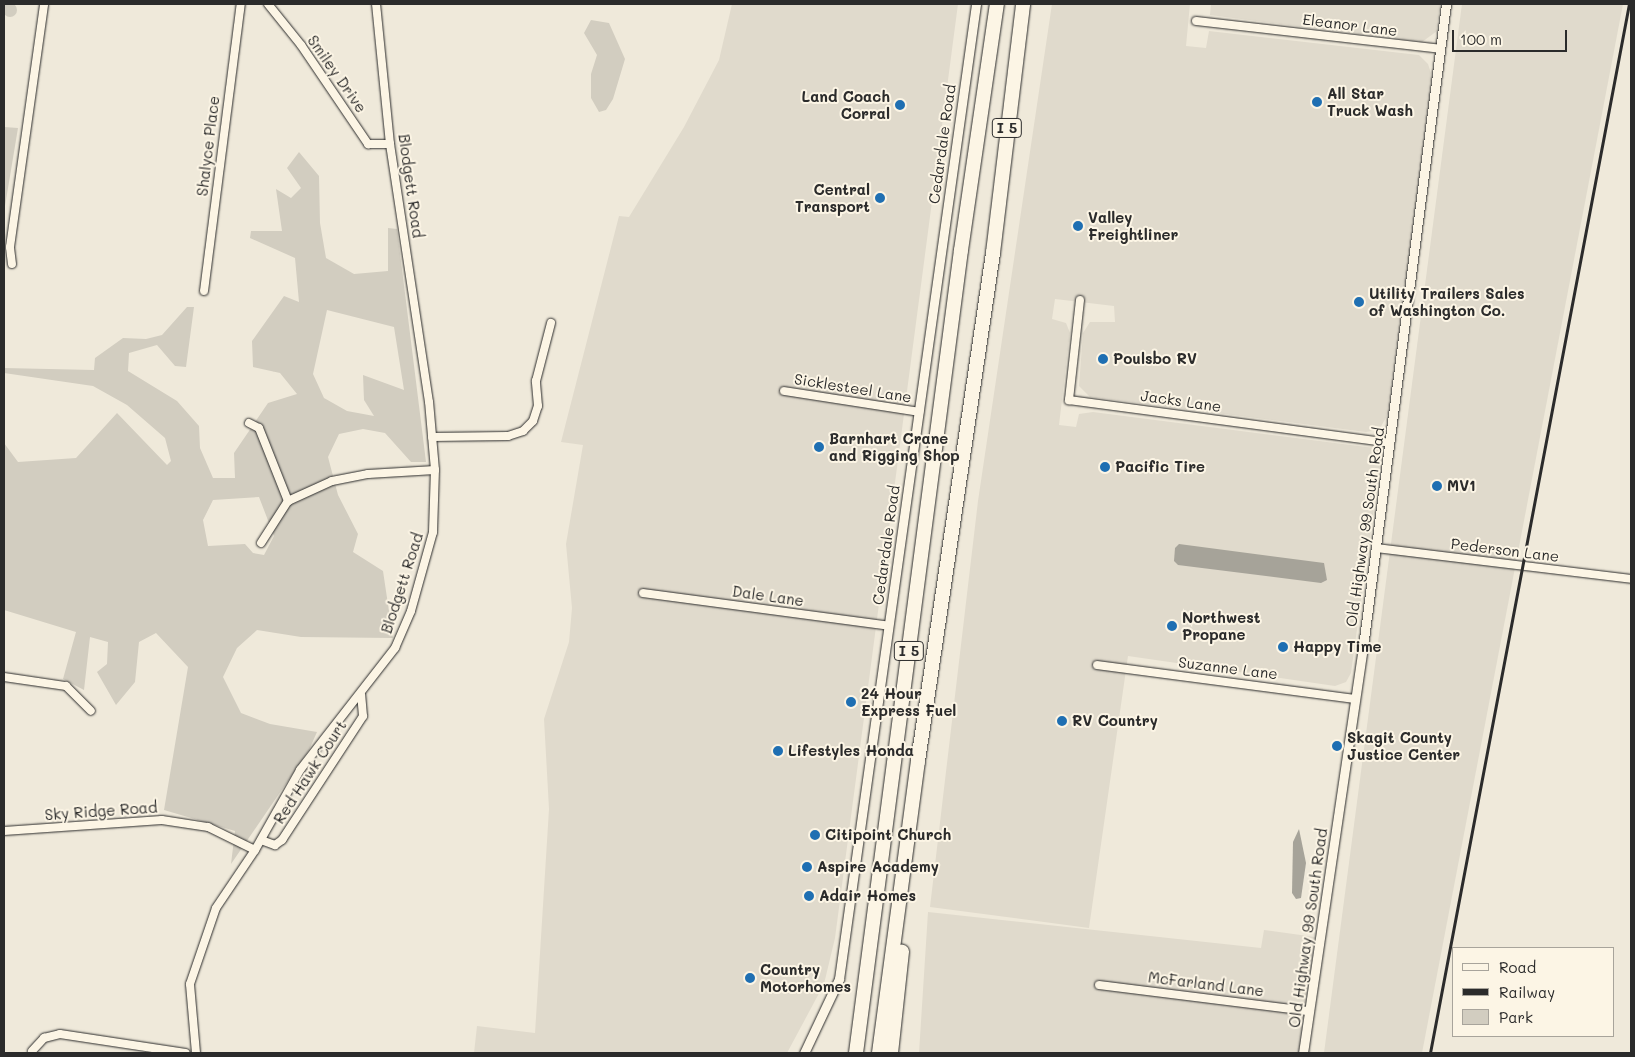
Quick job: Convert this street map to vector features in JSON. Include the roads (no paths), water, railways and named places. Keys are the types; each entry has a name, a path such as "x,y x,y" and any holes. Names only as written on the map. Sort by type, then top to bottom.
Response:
{"highway":[{"name":"I 5","path":"856,1053 961,250 997,4"},
{"name":"I 5","path":"879,1053 918,761 994,253 1023,4"},
{"path":"891,1053 914,839 918,761"},
{"path":"849,1053 866,968"}],"street":[{"path":"12,264 10,247 44,4"},
{"name":"Shalyce Place","path":"204,292 241,4"},
{"name":"Smiley Drive","path":"268,4 301,45 368,144 390,144"},
{"name":"Blodgett Road","path":"196,1053 190,984 216,908 255,850 300,770 362,694 395,648 411,611 433,532 435,470 432,436 390,144 376,4"},
{"name":"Cedardale Road","path":"804,1053 840,979 976,4"},
{"name":"Old Highway 99 South Road","path":"1303,1053 1376,548 1446,4"},
{"name":"Eleanor Lane","path":"1196,21 1440,49"},
{"name":"Jacks Lane","path":"1080,300 1069,400 1390,443"},
{"path":"432,436 508,436 522,431 533,421 538,406 536,381 551,323"},
{"name":"Sicklesteel Lane","path":"784,391 919,412"},
{"path":"249,423 260,428 288,500"},
{"path":"261,543 288,500 332,481 368,474 435,470"},
{"name":"Pederson Lane","path":"1376,548 1631,579"},
{"name":"Dale Lane","path":"643,593 889,626"},
{"name":"Suzanne Lane","path":"1097,665 1355,698"},
{"path":"4,677 66,686 91,711"},
{"name":"Red Hawk Court","path":"261,840 275,845 282,840 363,716 362,694"},
{"name":"Sky Ridge Road","path":"4,830 162,820 208,827 255,850"},
{"name":"McFarland Lane","path":"1099,985 1309,1011"},
{"path":"32,1051 44,1038 60,1034 186,1053"}],"railway":[{"path":"1430,1053 1629,4"}],"place":[{"name":"All Star Truck Wash","path":"1317,102"},
{"name":"Land Coach Corral","path":"900,105"},
{"name":"Central Transport","path":"880,198"},
{"name":"Valley Freightliner","path":"1078,226"},
{"name":"Utility Trailers Sales of Washington Co.","path":"1359,302"},
{"name":"Poulsbo RV","path":"1103,359"},
{"name":"Barnhart Crane and Rigging Shop","path":"819,447"},
{"name":"Pacific Tire","path":"1105,467"},
{"name":"MV1","path":"1437,486"},
{"name":"Northwest Propane","path":"1172,626"},
{"name":"Happy Time","path":"1283,647"},
{"name":"24 Hour Express Fuel","path":"851,702"},
{"name":"RV Country","path":"1062,721"},
{"name":"Skagit County Justice Center","path":"1337,746"},
{"name":"Lifestyles Honda","path":"778,751"},
{"name":"Citipoint Church","path":"815,835"},
{"name":"Aspire Academy","path":"807,867"},
{"name":"Adair Homes","path":"809,896"},
{"name":"Country Motorhomes","path":"750,978"}]}
